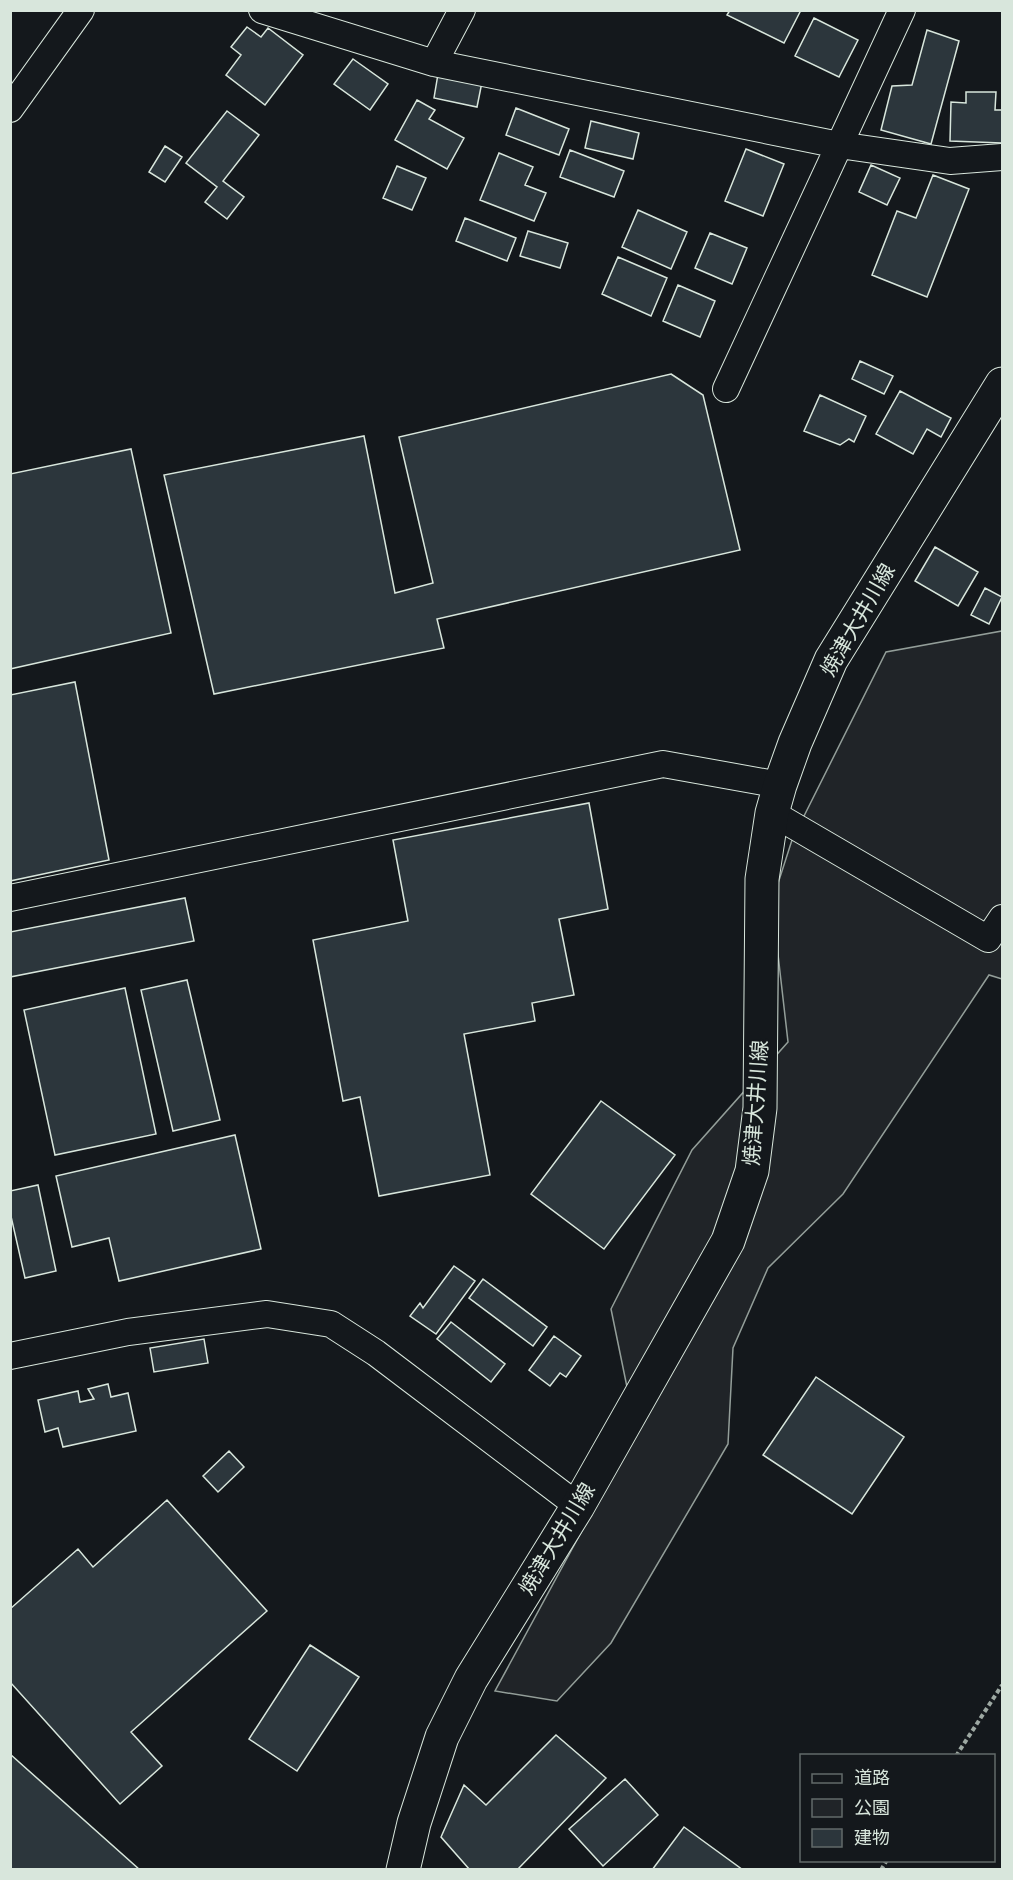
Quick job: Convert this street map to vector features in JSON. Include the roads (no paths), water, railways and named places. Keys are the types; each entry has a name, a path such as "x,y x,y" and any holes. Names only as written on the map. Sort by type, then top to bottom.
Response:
{"main road":[{"name":"焼津大井川線","path":"403,1869 414,1823 442,1737 471,1678 578,1506 728,1241 752,1171 760,1108 762,879 776,799 795,743 831,660 1002,384"}],"street":[{"path":"10,109 81,10"},
{"path":"262,10 434,63 839,145 950,161 1002,157"},
{"path":"434,63 462,10"},
{"path":"726,389 902,10"},
{"path":"10,898 663,764 776,799 988,939 1002,918"},
{"path":"12,1348 267,1314 331,1324 376,1353 578,1506"}]}
